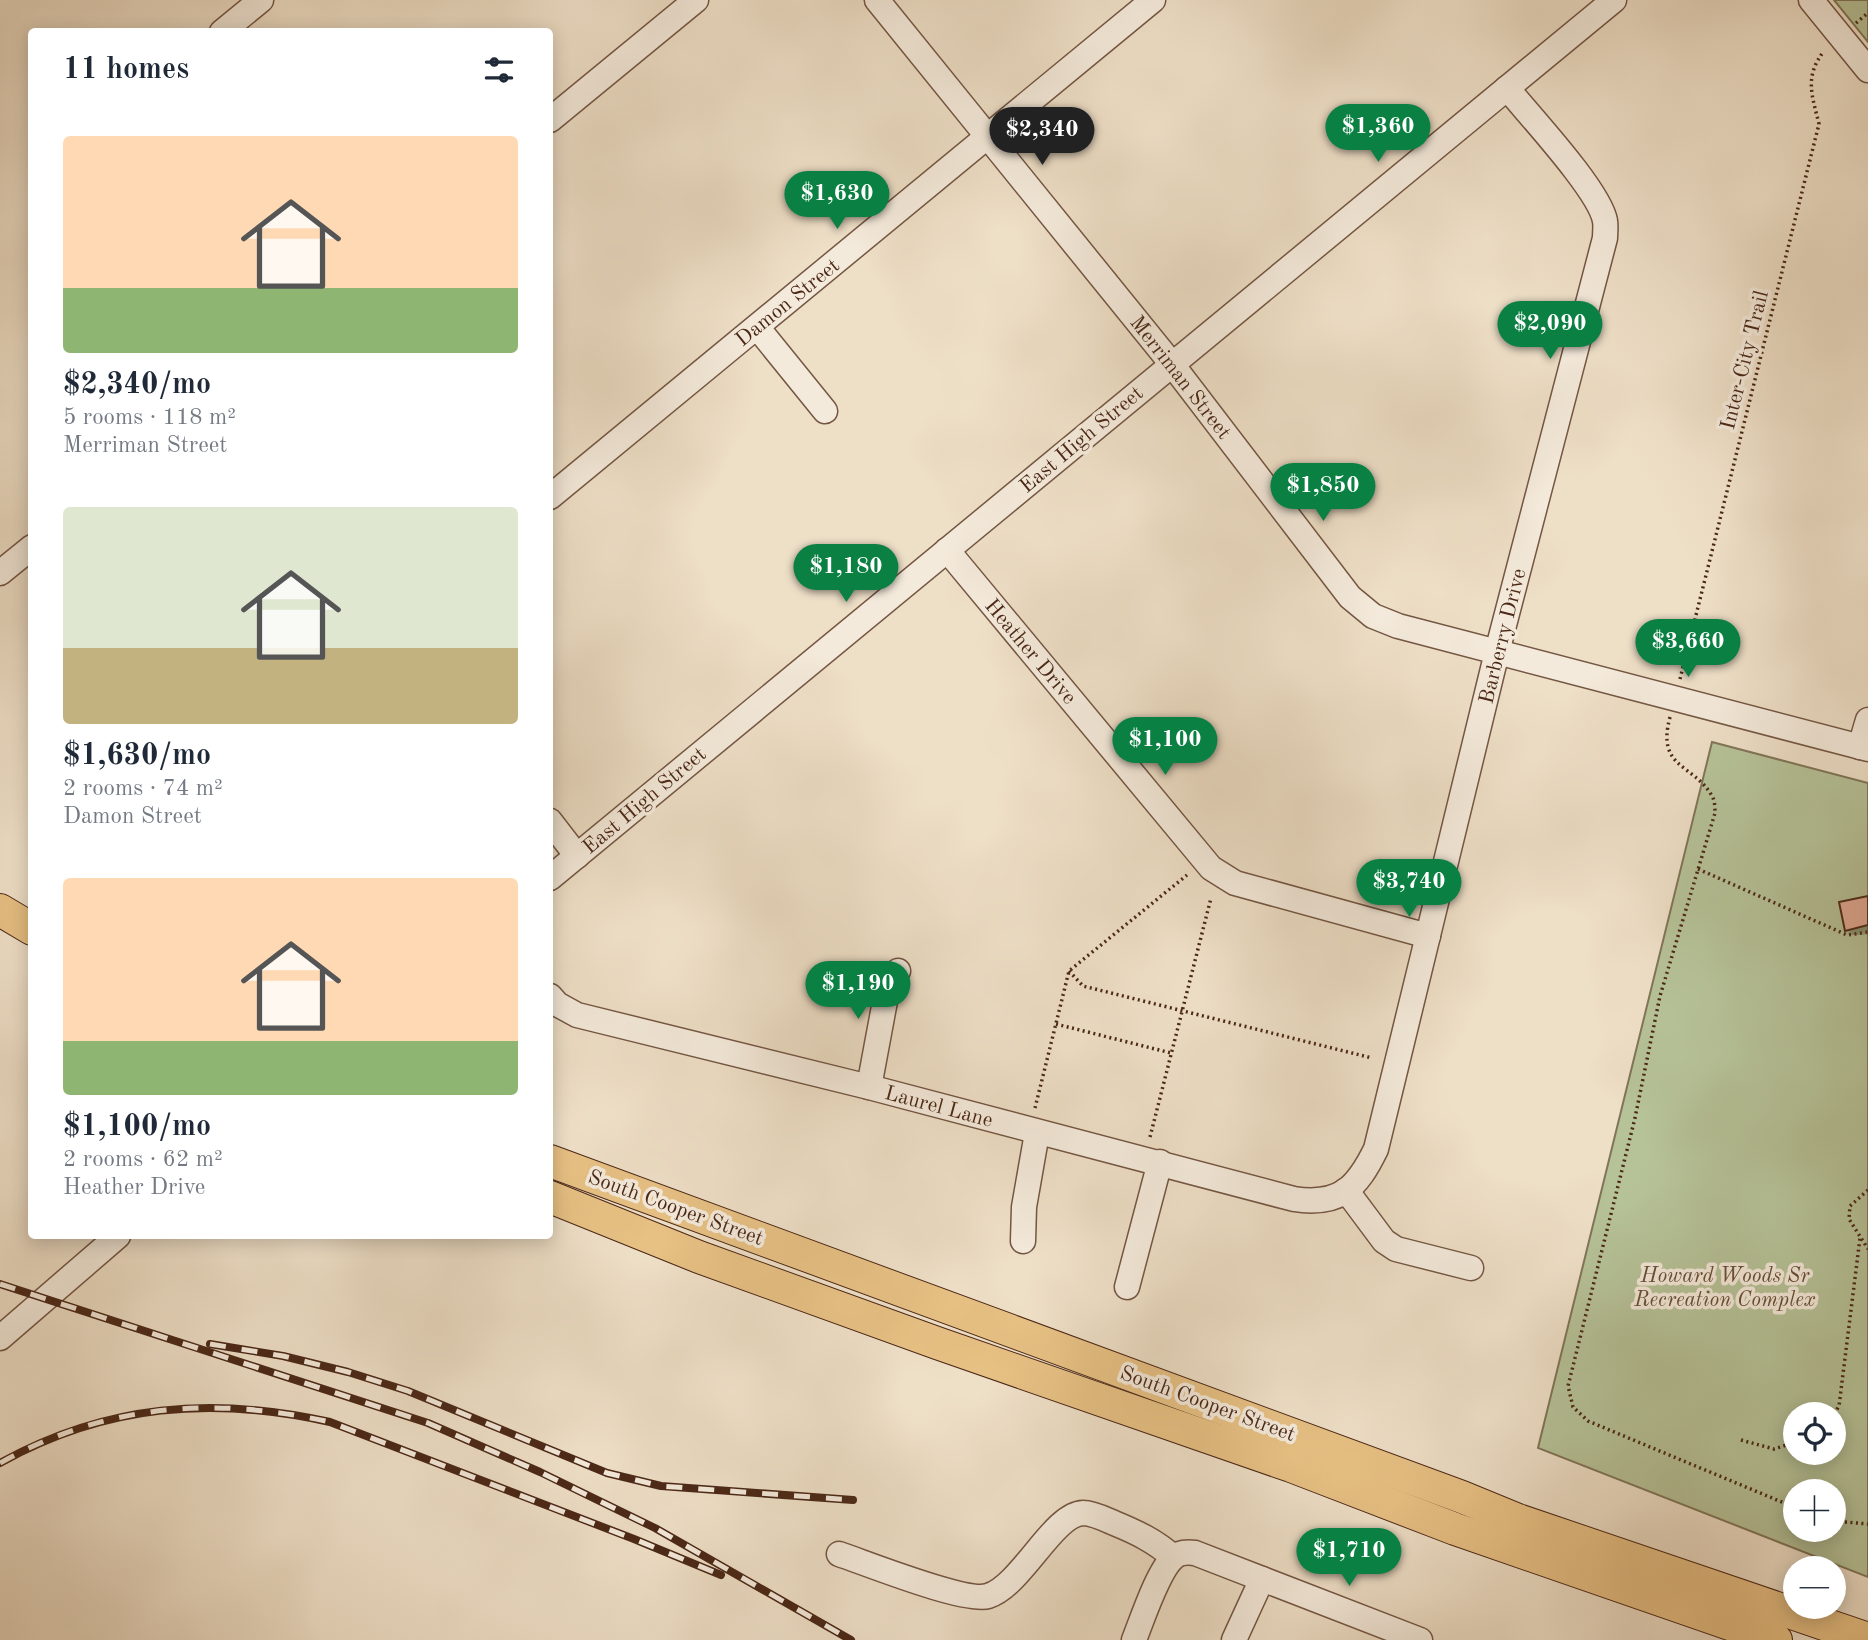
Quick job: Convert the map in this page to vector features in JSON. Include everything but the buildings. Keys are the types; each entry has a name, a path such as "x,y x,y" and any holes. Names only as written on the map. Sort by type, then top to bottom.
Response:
{"main road":[{"path":"0,910 28,927"},
{"name":"South Cooper Street","path":"553,1162 1518,1520 1868,1639"},
{"name":"South Cooper Street","path":"553,1198 699,1257 937,1343 1291,1466 1455,1529 1776,1640"}],"street":[{"path":"227,28 261,0"},
{"path":"553,118 696,0"},
{"name":"Merriman Street","path":"877,0 1171,363 1350,597 1373,616 1398,626 1864,748"},
{"name":"Damon Street","path":"553,495 1153,0"},
{"name":"East High Street","path":"553,876 1614,0"},
{"path":"1811,0 1868,70"},
{"name":"Barberry Drive","path":"1340,1193 1363,1176 1376,1149 1497,652 1605,238 1605,220 1584,181 1507,88"},
{"path":"757,327 825,411"},
{"path":"0,573 28,550"},
{"name":"Heather Drive","path":"947,550 1211,868 1235,883 1428,936"},
{"path":"1864,748 1868,720"},
{"path":"553,825 577,856"},
{"path":"869,1087 885,1001 898,971"},
{"name":"Laurel Lane","path":"553,1000 577,1015 869,1087 1294,1199 1309,1201 1340,1193"},
{"path":"1023,1241 1024,1207 1037,1133"},
{"path":"1127,1287 1160,1162"},
{"path":"1340,1193 1384,1241 1396,1249 1472,1268"},
{"path":"0,1338 115,1239"},
{"path":"839,1554 946,1590 968,1596 987,1597 1008,1583 1067,1519 1082,1513 1100,1517 1148,1537 1174,1557"},
{"path":"1134,1640 1158,1582 1174,1557 1185,1552 1195,1553 1420,1640"},
{"path":"1234,1640 1262,1579"}],"path":[{"path":"1859,21 1868,13"},
{"name":"Inter-City Trail","path":"1681,677 1819,124 1810,92 1812,72 1822,53"},
{"path":"1668,724 1670,754 1713,798 1716,813 1660,996 1635,1118 1568,1386 1573,1407 1588,1421 1783,1503"},
{"path":"1698,869 1847,935 1868,932"},
{"path":"1035,1108 1069,971 1187,874"},
{"path":"1150,1137 1211,898"},
{"path":"1069,971 1083,986 1372,1058"},
{"path":"1056,1024 1171,1053"},
{"path":"1868,1190 1850,1206 1849,1219 1868,1249"},
{"path":"1840,1402 1860,1238"},
{"path":"1741,1440 1774,1449 1783,1446"},
{"path":"1846,1522 1868,1524"}],"green space":[{"path":"1834,0 1868,0 1868,42"},
{"name":"Howard Woods Sr Recreation Complex","path":"1712,742 1868,783 1868,1577 1846,1568 1846,1556 1814,1556 1538,1448"}],"railway":[{"path":"0,1284 428,1423 540,1472 655,1528 851,1640"},
{"path":"210,1344 283,1356 348,1372 408,1391 607,1473 661,1486 853,1500"},
{"path":"0,1463 40,1443 120,1417 202,1408 287,1414 330,1422 721,1575"}]}
